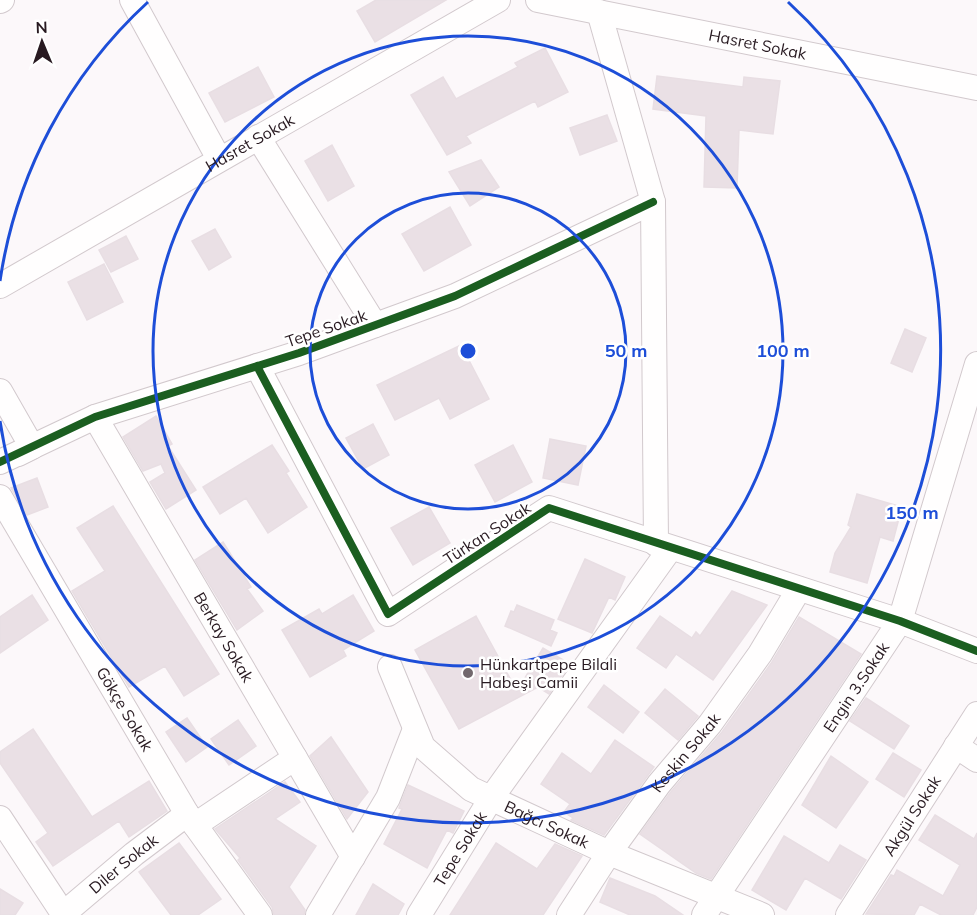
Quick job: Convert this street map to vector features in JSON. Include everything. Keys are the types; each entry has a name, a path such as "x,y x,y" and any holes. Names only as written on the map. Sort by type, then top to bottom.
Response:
{"street":[{"path":"132,0 219,159"},
{"name":"Hasret Sokak","path":"0,286 498,0"},
{"name":"Hasret Sokak","path":"538,0 977,88"},
{"path":"599,12 653,202 663,546"},
{"path":"258,137 375,325"},
{"name":"Tepe Sokak","path":"0,462 95,417 258,366 455,296 653,202"},
{"name":"Engin 3.Sokak","path":"710,906 900,621 967,438 977,364"},
{"name":"Türkan Sokak","path":"258,366 388,614 549,508 900,621 977,651"},
{"path":"0,391 32,447 0,462"},
{"name":"Berkay Sokak","path":"95,417 353,857"},
{"name":"Gökçe Sokak","path":"0,497 191,820 260,915"},
{"name":"Tepe Sokak","path":"419,915 492,797 663,546"},
{"name":"Keskin Sokak","path":"569,915 609,853 659,784 710,724 760,654 799,589"},
{"name":"Bağcı Sokak","path":"390,667 423,747 471,789 609,853 710,906 762,915"},
{"name":"Akgül Sokak","path":"848,915 977,714"},
{"path":"318,915 388,798 416,729"},
{"path":"956,746 977,760"},
{"name":"Diler Sokak","path":"63,915 134,854 295,758"},
{"path":"0,818 63,915"}],"building":[{"path":"376,0 446,0 375,42 357,11"},
{"path":"545,48 568,92 538,107 535,101 466,136 471,143 447,155 411,95 443,77 456,99 518,67 515,63"},
{"path":"258,67 274,97 225,122 209,93"},
{"path":"657,76 743,87 744,77 780,81 773,134 739,130 737,188 704,187 706,116 653,109"},
{"path":"607,115 617,141 580,155 570,128"},
{"path":"332,145 354,186 328,201 305,161"},
{"path":"481,160 499,187 470,206 449,172"},
{"path":"450,207 471,245 424,271 402,234"},
{"path":"215,229 231,257 209,270 192,241"},
{"path":"126,236 138,259 111,272 99,250"},
{"path":"104,264 123,302 87,320 68,282"},
{"path":"905,329 926,338 912,372 891,363"},
{"path":"461,345 489,399 450,419 439,398 395,420 377,385"},
{"path":"156,416 172,444 168,446 196,490 166,509 150,482 165,473 161,464 143,471 123,437"},
{"path":"373,424 389,455 363,469 346,438"},
{"path":"550,439 586,446 578,485 543,478"},
{"path":"272,445 289,471 286,473 307,507 268,533 246,498 220,514 203,487"},
{"path":"513,445 532,482 495,502 475,465"},
{"path":"37,478 48,507 27,515 11,488"},
{"path":"857,494 902,507 893,541 880,537 867,583 830,572 835,553 851,527 848,525"},
{"path":"113,506 219,674 184,696 165,666 129,687 72,591 105,571 77,528"},
{"path":"429,507 450,543 413,565 391,528"},
{"path":"223,542 251,587 247,589 263,611 237,630 195,560"},
{"path":"585,559 625,577 615,600 609,597 592,633 558,619"},
{"path":"732,591 767,605 713,680 676,654 666,668 637,648 660,616 692,638 696,632 700,636"},
{"path":"32,595 48,620 0,653 0,617"},
{"path":"353,595 374,631 343,650 346,656 310,677 282,630 319,609 322,614"},
{"path":"517,605 554,620 550,630 557,633 551,646 505,626 511,611 514,612"},
{"name":"Hünkartpepe Bilali Habeşi Camii","path":"476,616 517,691 543,648 570,664 549,694 538,687 459,729 415,650"},
{"path":"799,617 861,654 711,879 696,873 640,834 670,793 722,732 772,662"},
{"path":"604,685 639,712 623,733 588,707"},
{"path":"665,689 698,716 678,740 645,713"},
{"path":"866,698 909,726 894,749 850,721"},
{"path":"187,718 207,747 186,762 166,732"},
{"path":"238,720 256,746 229,765 211,739"},
{"path":"33,729 92,817 149,781 167,811 129,837 119,821 53,866 36,842 48,833 0,763 0,752"},
{"path":"331,737 368,792 347,819 310,756"},
{"path":"615,740 654,767 604,835 571,820 573,818 564,812 570,804 541,784 562,753 591,774"},
{"path":"893,753 921,770 904,797 876,779"},
{"path":"831,756 868,782 836,828 802,805"},
{"path":"285,782 300,802 275,819 316,846 289,887 305,910 304,915 274,915 272,907 238,860 240,858 215,829"},
{"path":"408,785 464,811 453,833 447,830 427,868 384,844 402,809 399,808"},
{"path":"935,815 974,839 977,833 977,907 973,915 941,915 920,904 914,915 866,914 891,875 894,876 897,870 943,896 960,865 919,840"},
{"path":"784,836 829,863 840,845 866,860 841,899 805,878 786,910 752,890"},
{"path":"179,843 221,899 198,915 171,915 139,872"},
{"path":"496,843 537,869 555,844 582,856 543,915 450,915"},
{"path":"610,878 655,896 683,915 630,915 600,902"},
{"path":"373,884 404,904 398,915 356,915"},
{"path":"0,889 23,903 15,915 0,915"}],"cycle path":[{"path":"0,462 95,417 299,353 455,296 653,202"},
{"path":"257,366 388,614 549,508 900,621 977,651"}],"place":[{"name":"Hünkartpepe Bilali Habeşi Camii","path":"468,673"}]}
